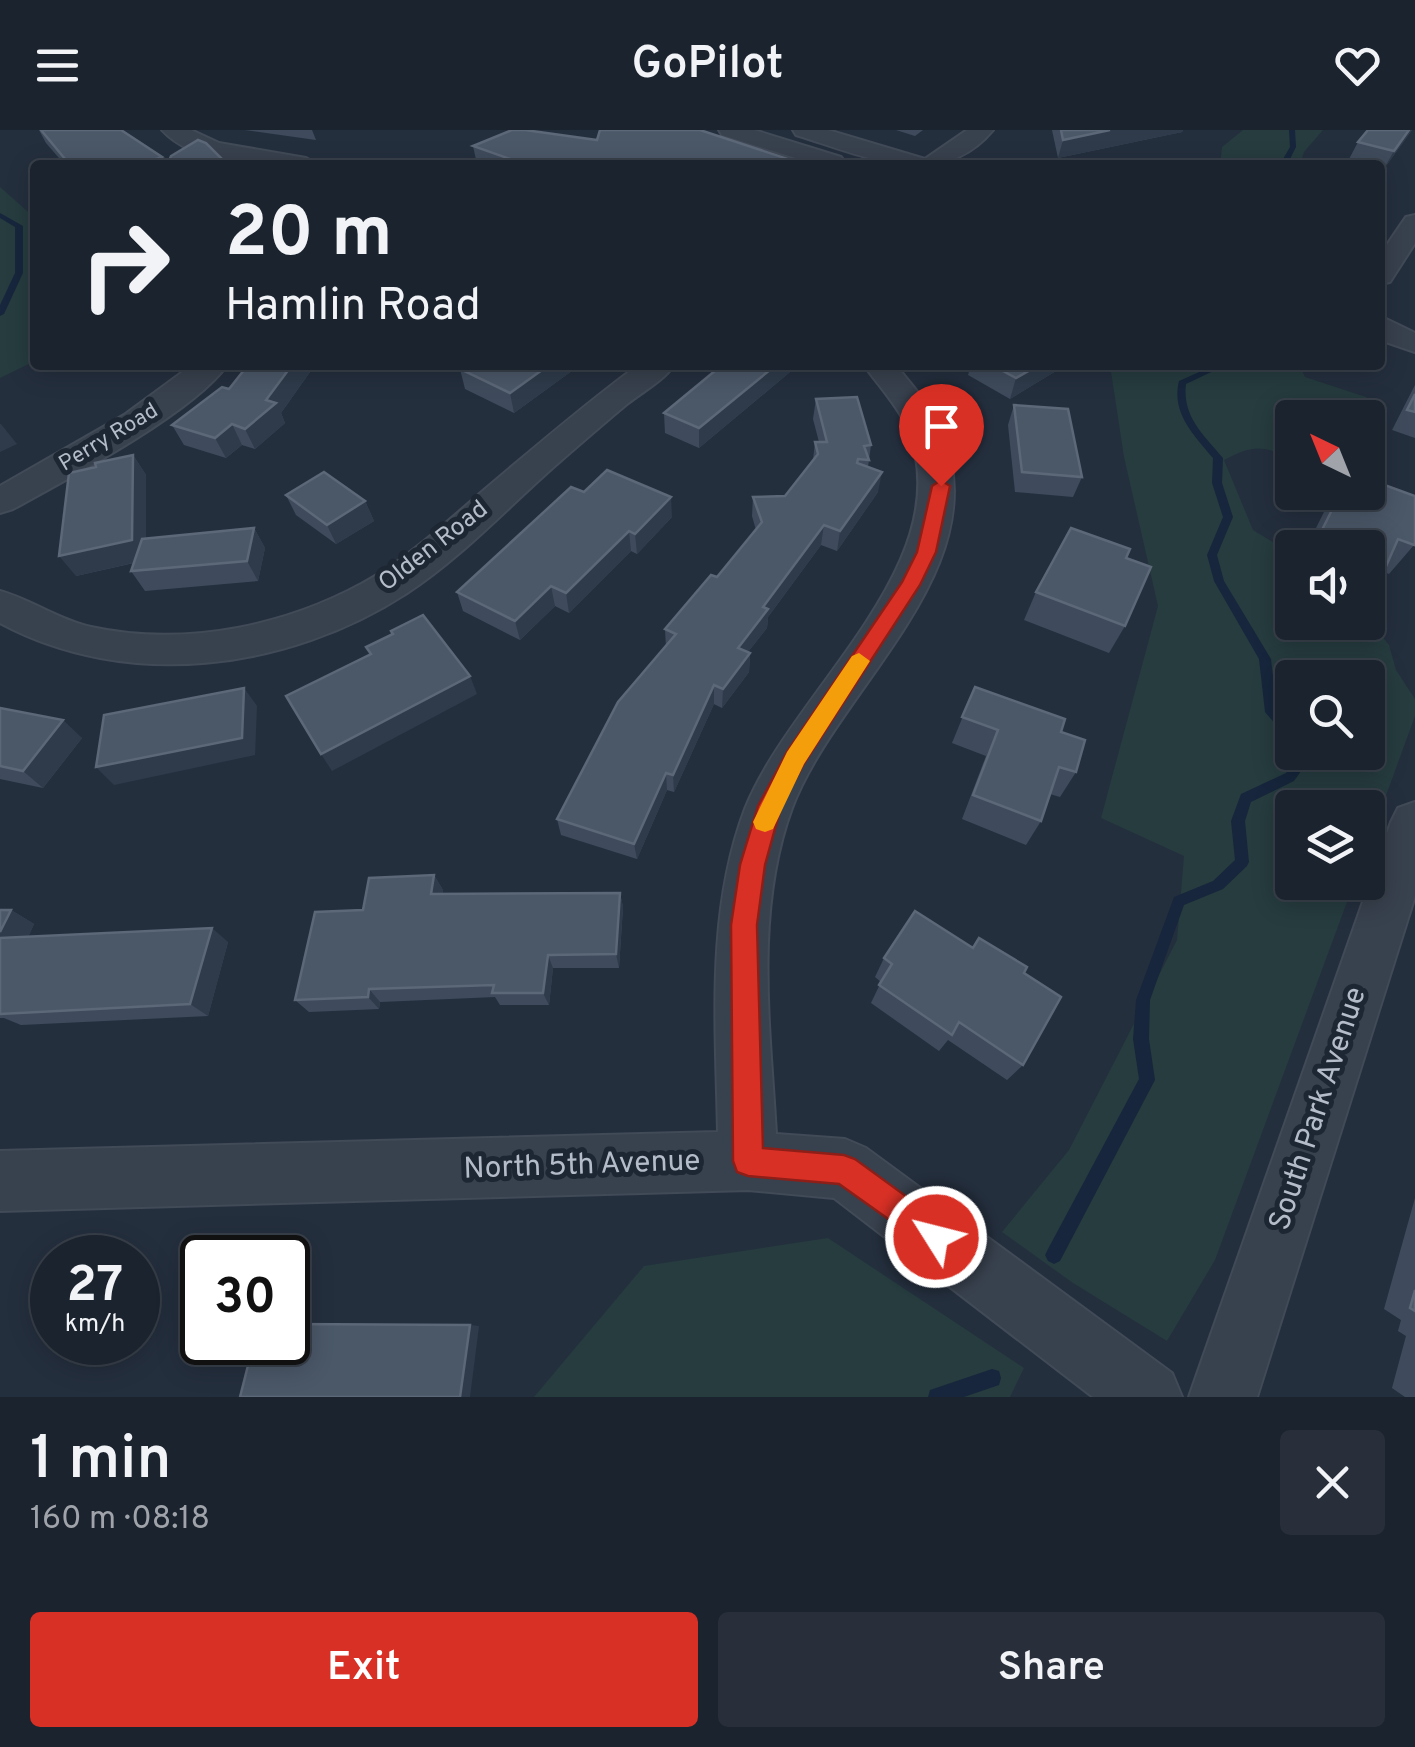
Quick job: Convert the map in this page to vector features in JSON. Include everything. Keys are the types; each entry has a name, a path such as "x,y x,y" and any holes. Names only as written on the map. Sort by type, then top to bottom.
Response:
{"street":[{"path":"174,130 213,149 277,160"},
{"path":"730,130 827,160"},
{"path":"804,130 903,160"},
{"path":"939,160 982,130"},
{"path":"1385,268 1415,223"},
{"path":"1385,310 1415,313"},
{"path":"1385,329 1415,343"},
{"name":"Perry Road","path":"0,501 108,443 169,401 205,370"},
{"name":"Olden Road","path":"0,606 35,628 116,650 198,651 292,630 376,593 435,553 583,423 652,370"},
{"path":"748,1161 744,925 752,865 769,806 795,759 910,585 936,521 941,486 934,446 922,415 884,370"},
{"name":"South Park Avenue","path":"1222,1397 1404,894 1415,822"},
{"name":"North 5th Avenue","path":"0,1182 748,1161 844,1170 1148,1397"}],"green space":[{"path":"1243,130 1323,130 1302,160 1221,160 1222,147"},
{"path":"0,187 30,214 30,363 0,378"},
{"path":"1111,370 1302,370 1305,377 1366,397 1369,400 1275,400 1275,452 1258,448 1224,460 1253,530 1275,543 1275,640 1385,640 1396,670 1415,699 1415,716 1385,798 1385,790 1275,790 1275,900 1348,900 1215,1260 1167,1341 1073,1283 1002,1232 1069,1150 1177,940 1184,856 1101,818 1158,606 1124,457"},
{"path":"828,1238 1024,1368 1010,1397 534,1397 644,1266"}],"building":[{"path":"41,130 121,130 162,157 153,160 66,160"},
{"path":"512,130 597,140 600,130 700,130 791,160 513,160 473,146"},
{"path":"1061,130 1110,130 1063,140"},
{"path":"1368,130 1409,130 1394,151 1358,142"},
{"path":"198,140 223,160 169,160"},
{"path":"244,370 288,370 266,400 276,403 245,429 232,424 215,438 172,425 222,387 229,389"},
{"path":"462,370 542,370 510,393"},
{"path":"716,370 770,370 699,428 664,413"},
{"path":"1001,370 1030,370 1016,378"},
{"path":"1415,394 1415,412 1407,410"},
{"path":"857,397 871,445 864,446 869,460 858,459 857,463 882,472 840,531 824,525 763,607 768,609 738,648 750,653 723,689 714,685 673,775 666,773 634,844 557,819 618,702 676,634 665,629 711,575 717,577 762,522 753,497 785,496 818,454 815,442 827,442 816,399"},
{"path":"1014,405 1068,409 1082,477 1022,472"},
{"path":"133,455 132,540 59,556 69,473"},
{"path":"607,470 671,497 635,534 629,531 566,593 551,586 515,621 457,592 571,487 584,492"},
{"path":"324,472 365,501 327,525 286,495"},
{"path":"1385,485 1415,496 1415,543 1398,539 1385,568 1385,530 1322,530 1332,510 1385,510"},
{"path":"254,528 247,561 131,571 142,539"},
{"path":"1071,528 1130,549 1126,558 1151,567 1125,626 1036,592"},
{"path":"423,615 470,676 321,754 286,696 371,654 366,647"},
{"path":"975,687 1065,719 1061,732 1085,740 1076,772 1059,767 1041,821 973,795 998,730 962,717"},
{"path":"244,688 242,738 96,767 104,715"},
{"path":"0,708 63,720 23,771 0,766"},
{"path":"434,875 431,894 620,893 616,954 548,955 543,993 492,993 494,985 369,989 368,997 295,1000 315,912 363,910 369,878"},
{"path":"0,910 11,910 0,932"},
{"path":"915,911 973,948 979,938 1027,967 1024,973 1061,997 1023,1065 959,1022 952,1035 879,985 892,964 884,958"},
{"path":"212,928 190,1004 0,1014 0,938"},
{"path":"310,1324 470,1325 460,1397 240,1397 248,1365 310,1365"}],"waterway":[{"path":"1287,160 1293,147 1292,130"},
{"path":"0,215 19,226 19,273 0,314"},
{"path":"1211,370 1182,383 1182,405 1190,424 1218,458 1217,483 1228,517 1212,555 1219,581 1265,659 1271,712 1275,716"},
{"path":"1054,1255 1147,1080 1141,1039 1143,1000 1179,901 1218,885 1242,862 1238,821 1246,798 1290,777 1295,770"},
{"path":"937,1397 992,1378"}],"slow traffic":[{"path":"765,822 769,806 795,759 859,661"}],"route":[{"path":"936,1237 844,1170 748,1161 744,925 752,865 769,806 795,759 910,585 936,521 941,486"}]}
